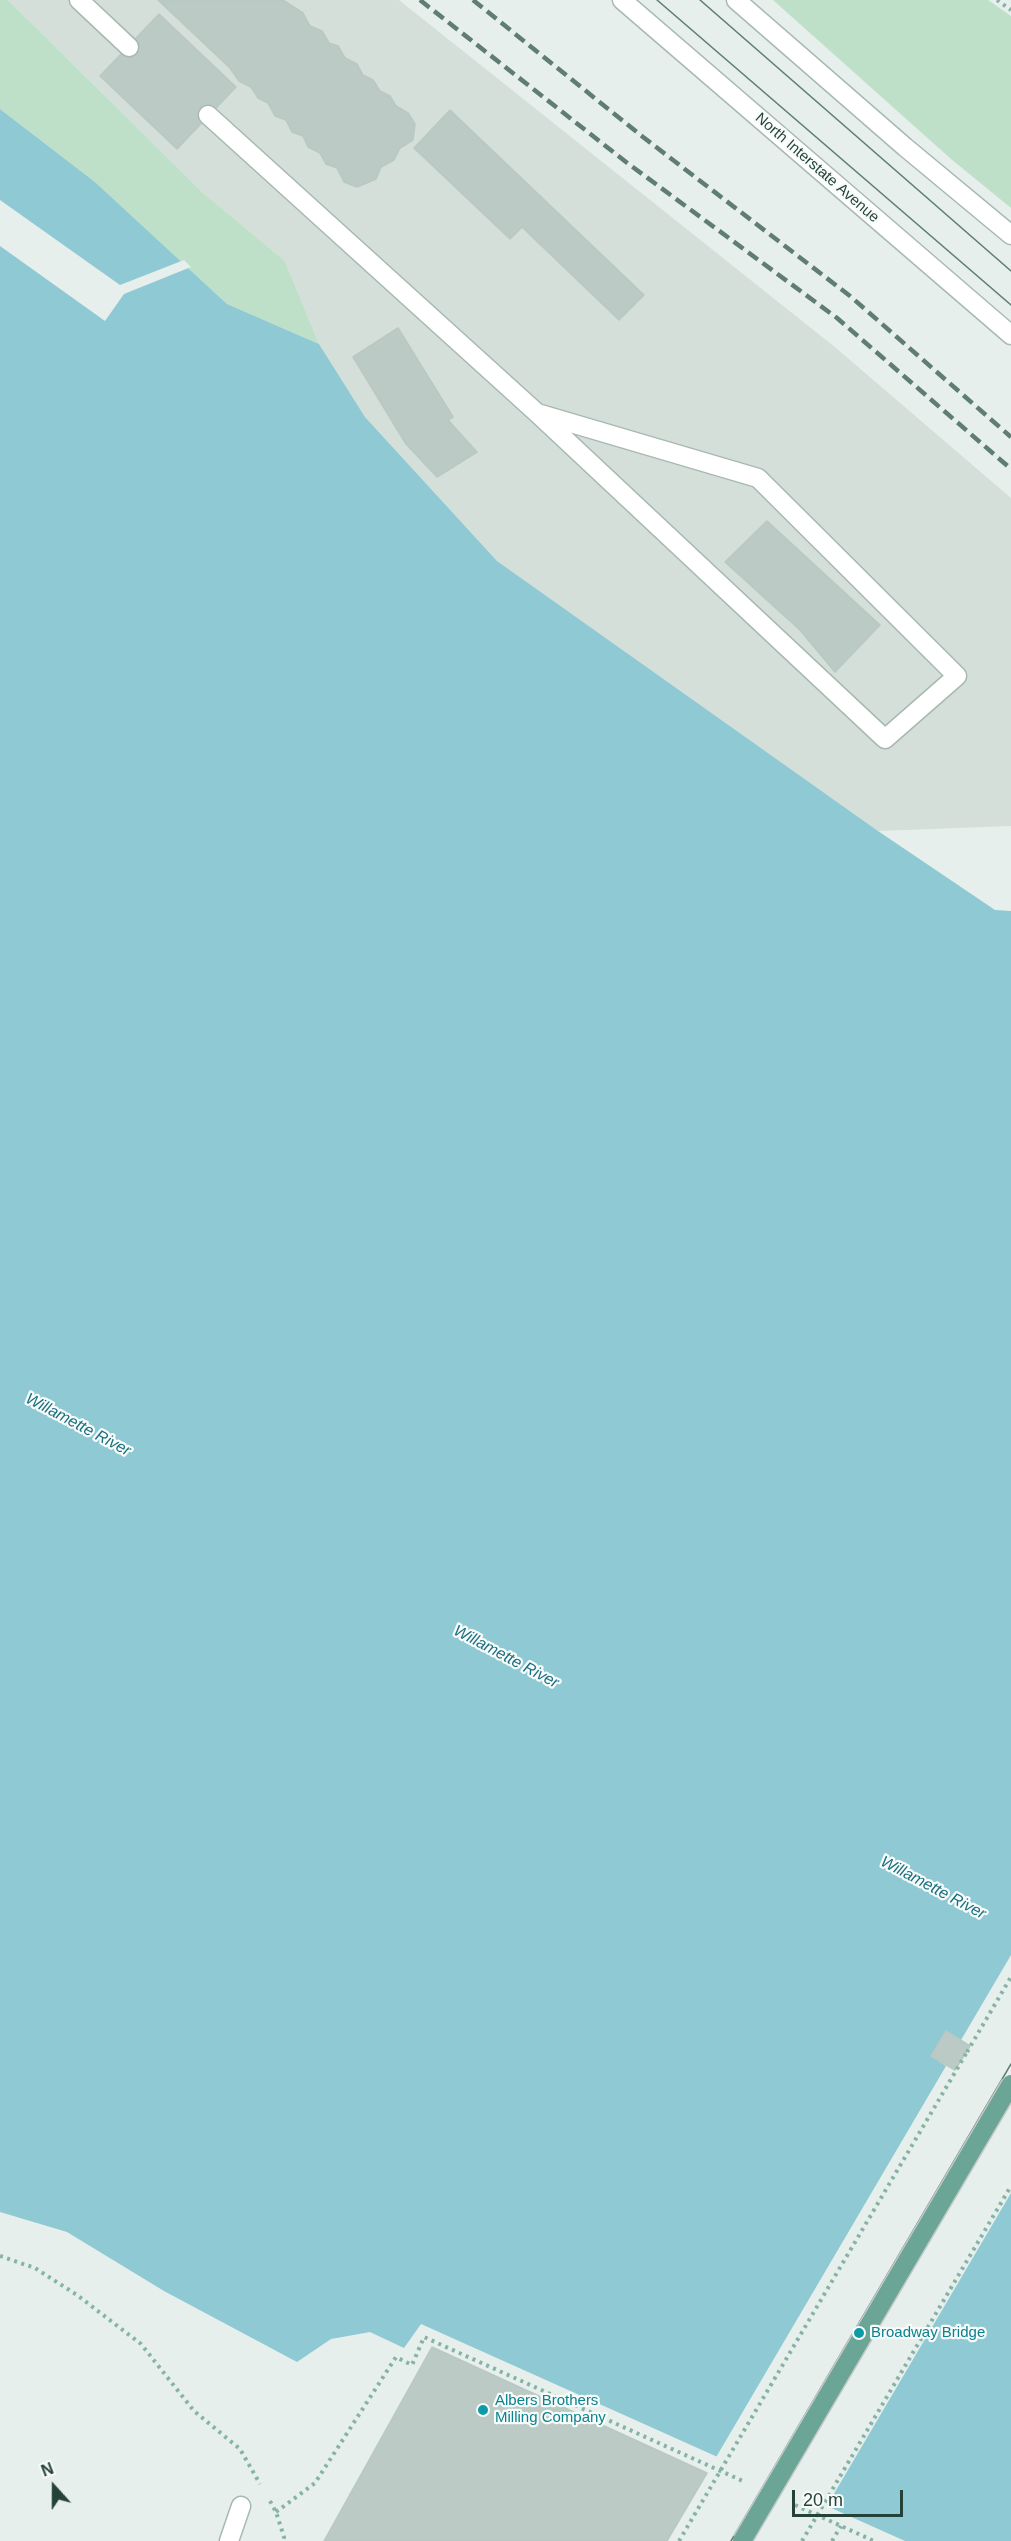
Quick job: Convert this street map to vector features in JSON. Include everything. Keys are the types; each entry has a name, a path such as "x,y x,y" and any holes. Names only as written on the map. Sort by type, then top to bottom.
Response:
{"main road":[{"path":"742,2541 1011,2084"}],"street":[{"path":"79,0 129,47"},
{"name":"North Interstate Avenue","path":"622,0 1011,335"},
{"path":"736,0 905,147 1011,235"},
{"path":"208,115 537,413 885,739 957,676 758,478 537,413"},
{"path":"229,2541 241,2506"}],"path":[{"path":"997,0 1011,10"},
{"path":"679,2541 1011,1977"},
{"path":"802,2541 1011,2186"},
{"path":"0,2256 35,2268 77,2295 141,2344 194,2411 240,2448 276,2512 284,2537 282,2541"},
{"path":"276,2512 315,2483 396,2357 412,2365 424,2337 750,2485"},
{"path":"791,2503 874,2541"},
{"path":"832,2541 841,2526"}],"shaded area":[{"path":"8,0 399,0 836,348 1011,498 1011,826 878,831 497,561 365,417 319,344 285,261 202,192"}],"green space":[{"path":"0,0 8,0 202,192 285,261 319,344 227,304 95,182 0,109"},
{"path":"773,0 988,0 1011,16 1011,208 951,159"}],"water":[{"name":"Willamette River","path":"0,109 95,182 227,304 319,344 365,417 497,561 878,831 995,910 1011,911 1011,2541 905,2541 421,2324 404,2348 370,2332 331,2339 297,2362 164,2291 67,2232 0,2212"}],"pier":[{"path":"0,200 120,285 184,260 191,267 124,294 105,321 0,246"},
{"name":"Broadway Bridge","path":"1011,1955 1011,2193 825,2509 715,2459 946,2066 931,2056 946,2031 961,2040"}],"building":[{"path":"158,0 283,0 303,13 310,26 322,31 329,43 338,46 345,58 357,64 363,75 373,80 380,91 390,96 396,106 408,113 415,124 413,140 400,148 394,160 381,167 376,179 357,187 344,182 337,168 326,164 320,153 308,147 303,136 292,132 286,120 275,116 268,103 258,98 251,87 239,81 230,68"},
{"path":"159,14 236,87 177,149 100,76"},
{"path":"450,110 644,295 619,320 522,227 510,239 414,148"},
{"path":"398,328 453,417 448,420 477,452 437,477 406,444 353,357"},
{"path":"767,521 880,625 835,672 800,630 725,562"},
{"path":"946,2031 970,2046 955,2070 931,2056"},
{"name":"Albers Brothers Milling Company","path":"432,2347 707,2473 667,2541 324,2541"}],"tram line":[{"path":"657,0 1011,305"},
{"path":"700,0 1011,271"},
{"path":"731,2541 1011,2064"},
{"path":"752,2541 1011,2100"}],"railway":[{"path":"420,0 626,162 837,318 1011,469"},
{"path":"473,0 643,137 850,296 1011,437"}],"place":[{"name":"Broadway Bridge","path":"859,2333"},
{"name":"Albers Brothers Milling Company","path":"483,2410"}]}
